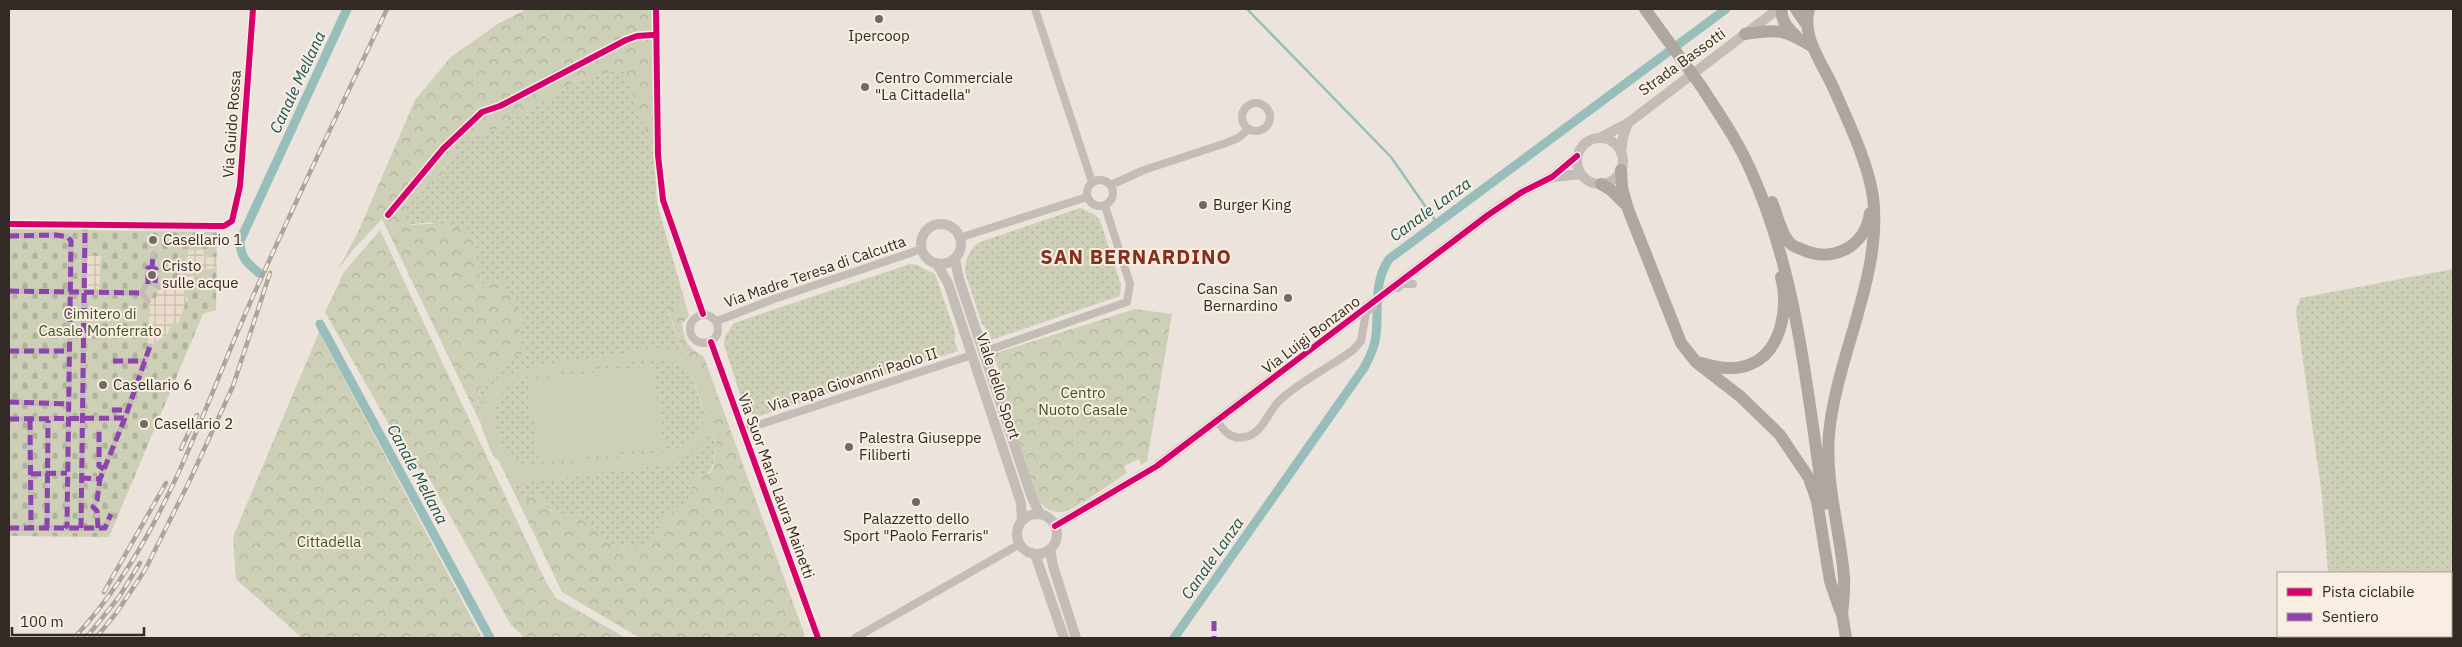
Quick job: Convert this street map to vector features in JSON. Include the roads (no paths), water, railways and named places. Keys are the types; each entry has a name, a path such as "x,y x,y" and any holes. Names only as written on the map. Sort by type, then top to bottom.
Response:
{"highway":[{"path":"1645,9 1701,86 1736,142 1766,207 1782,257 1794,302 1846,638"},
{"path":"1782,9 1781,14 1786,26 1796,37"},
{"path":"1796,9 1808,27"},
{"path":"1809,9 1808,27 1813,47 1832,86 1861,158 1873,196 1874,230 1869,264 1839,381 1829,434 1831,496 1844,579 1842,615"},
{"path":"1745,34 1774,30 1796,37 1813,47"},
{"path":"1736,142 1747,150 1762,176 1783,231 1791,244 1809,253 1831,254 1846,250 1861,239 1870,218 1873,196"},
{"path":"1696,362 1718,368 1735,368 1752,364 1767,352 1779,333 1784,310 1782,282 1774,254 1738,156 1736,142"},
{"path":"1621,170 1622,188 1628,209 1681,343 1696,362 1741,398 1780,436 1810,478 1817,501 1830,581 1842,615"},
{"path":"1600,184 1621,198 1628,209"}],"street":[{"name":"Via Guido Rossa","path":"9,224 224,226 232,221 240,186 253,9"},
{"path":"656,9 658,155 663,200 703,314"},
{"path":"1035,9 1079,148 1092,182"},
{"name":"Strada Bassotti","path":"1600,138 1628,123 1778,9"},
{"path":"1621,153 1613,142 1600,138 1585,143 1577,156 1581,174 1593,183 1600,184 1613,180 1621,170 1621,153 1621,144 1628,123"},
{"path":"1111,185 1144,170 1226,143 1238,138 1249,129"},
{"name":"Via Luigi Bonzano","path":"1055,526 1157,466 1488,215 1522,192 1552,177 1577,156"},
{"name":"Via Luigi Bonzano","path":"1552,177 1581,174"},
{"path":"1104,180 1111,185 1113,197 1105,206 1096,206 1087,197 1087,189 1092,182 1104,180"},
{"path":"960,238 1087,197"},
{"path":"983,352 1127,302 1130,284 1105,206"},
{"path":"935,226 950,227 960,238 960,249 955,259 947,264 937,264 927,259 922,249 924,235 935,226"},
{"path":"81,528 85,230"},
{"path":"9,236 56,235 70,238 68,474 67,525 65,528"},
{"name":"Via Madre Teresa di Calcutta","path":"717,321 774,299 922,249"},
{"path":"152,269 153,254"},
{"name":"Viale dello Sport","path":"955,259 958,278 1032,498 1040,514"},
{"name":"Viale dello Sport","path":"937,264 948,283 1021,503 1022,521"},
{"path":"142,293 148,284 148,268 156,269 157,285 148,284"},
{"path":"1217,421 1227,434 1236,437 1246,437 1258,431 1277,403 1287,394 1353,350 1361,341 1366,312 1402,284 1413,284"},
{"path":"9,291 142,293"},
{"path":"142,293 148,301"},
{"path":"703,314 711,316 717,321 717,335 711,342 697,341 691,335 692,322 703,314"},
{"name":"Via Suor Maria Laura Mainetti","path":"711,342 818,638"},
{"path":"98,528 97,511 93,507 97,500 100,479 126,418 150,346"},
{"path":"9,351 68,351"},
{"name":"Via Papa Giovanni Paolo II","path":"743,430 972,355"},
{"path":"113,361 145,362"},
{"path":"126,386 137,385"},
{"path":"9,402 68,404"},
{"path":"112,410 128,410"},
{"path":"9,419 81,420 126,418"},
{"path":"30,420 31,528"},
{"path":"47,528 48,420"},
{"path":"99,432 99,466 104,469"},
{"path":"99,452 111,452"},
{"path":"31,474 68,474"},
{"path":"81,478 100,479"},
{"path":"9,528 105,528 111,514"},
{"path":"1050,549 1035,554 1029,552 1020,544 1017,532 1022,521 1027,516 1040,514 1052,521 1055,526 1056,538 1050,549 1053,566 1076,638"},
{"path":"855,638 1020,544"},
{"path":"1035,554 1064,638"}],"waterway":[{"name":"Canale Mellana","path":"259,273 245,259 241,251 240,241 347,9"},
{"path":"1247,9 1391,157 1437,223"},
{"name":"Canale Lanza","path":"1174,638 1364,368 1375,344 1379,286 1384,268 1389,259 1726,9"},
{"name":"Canale Mellana","path":"320,324 490,638"}],"railway":[{"path":"74,638 105,601 155,521 195,435 250,303 387,9"},
{"path":"96,638 117,612 145,570 190,480 233,386 270,273"},
{"path":"181,449 197,415"},
{"path":"104,592 166,483"},
{"path":"86,638 119,597 140,563"}],"place":[{"name":"Ipercoop","path":"879,19"},
{"name":"Centro Commerciale \"La Cittadella\"","path":"865,87"},
{"name":"Burger King","path":"1203,205"},
{"name":"Casellario 1","path":"153,240"},
{"name":"Cristo sulle acque","path":"152,275"},
{"name":"Cascina San Bernardino","path":"1288,298"},
{"name":"Casellario 6","path":"103,385"},
{"name":"Casellario 2","path":"144,424"},
{"name":"Palestra Giuseppe Filiberti","path":"849,447"},
{"name":"Palazzetto dello Sport \"Paolo Ferraris\"","path":"916,502"}],"district":[{"name":"SAN BERNARDINO","path":"1136,257"}],"park label":[{"name":"Cimitero di Casale Monferrato","path":"100,322"},
{"name":"Centro Nuoto Casale","path":"1083,402"},
{"name":"Cittadella","path":"329,542"}]}
